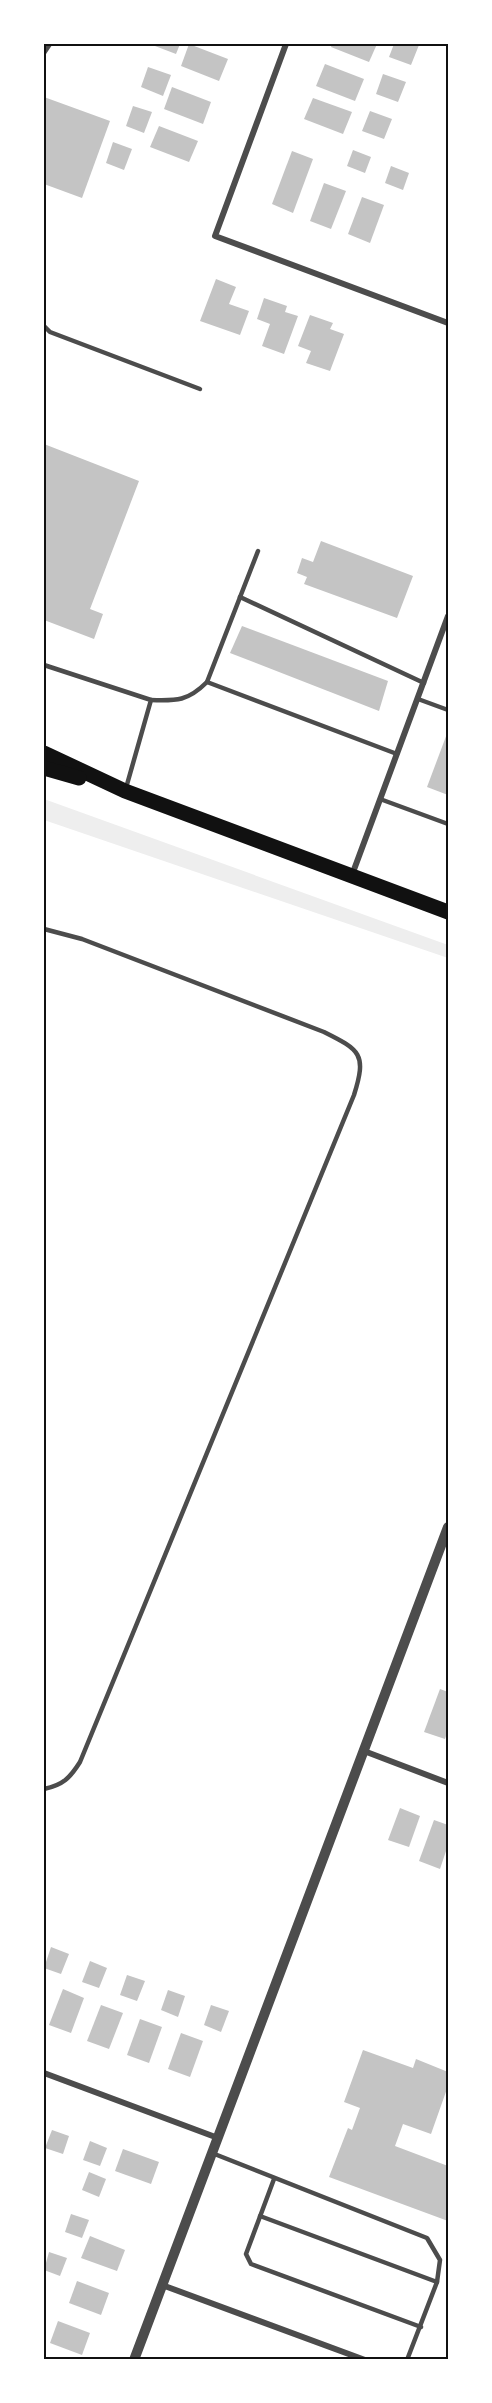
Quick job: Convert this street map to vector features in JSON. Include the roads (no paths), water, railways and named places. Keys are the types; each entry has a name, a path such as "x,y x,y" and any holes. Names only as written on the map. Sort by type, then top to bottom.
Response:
{"main road":[{"path":"44,753 125,791 448,912"},
{"path":"44,768 125,791"}],"street":[{"path":"286,44 215,236 448,323"},
{"path":"352,876 448,616"},
{"path":"134,2360 448,1527"},
{"path":"364,1751 448,1783"},
{"path":"44,2073 218,2138"},
{"path":"162,2285 363,2359"}],"lane":[{"path":"44,53 50,44"},
{"path":"44,326 50,332 200,389"},
{"path":"44,665 151,700 177,701 198,691 207,682 258,551"},
{"path":"240,597 424,683"},
{"path":"207,682 397,754"},
{"path":"418,699 448,710"},
{"path":"125,791 151,700"},
{"path":"380,799 448,824"},
{"path":"44,929 82,939 324,1032 353,1048 361,1062 360,1076 354,1095 80,1762 70,1779 44,1789"},
{"path":"212,2153 427,2238 440,2260 437,2282 407,2360"},
{"path":"274,2179 246,2254 251,2264 421,2327"},
{"path":"260,2216 437,2282"}]}
